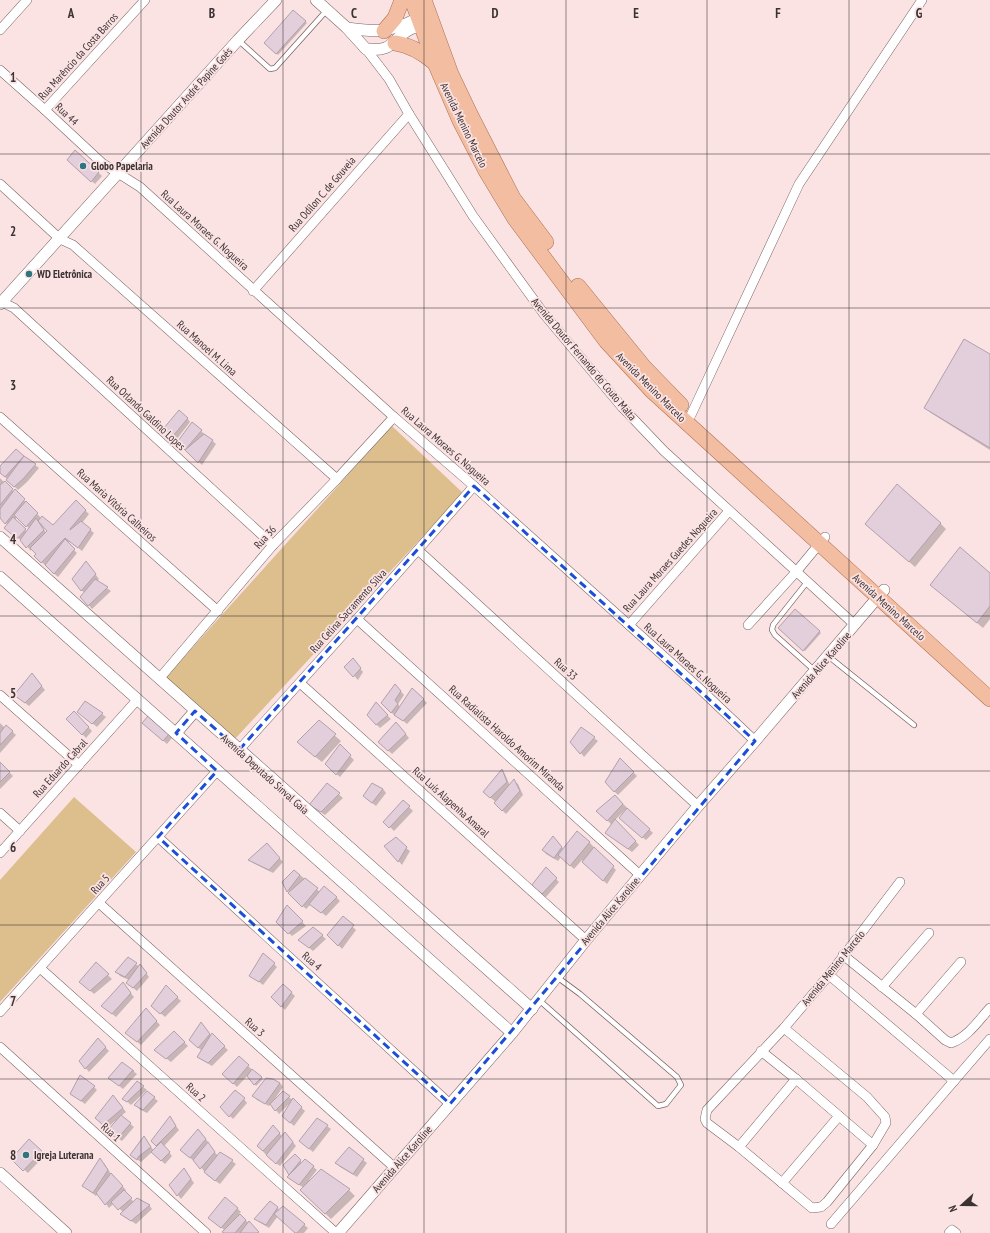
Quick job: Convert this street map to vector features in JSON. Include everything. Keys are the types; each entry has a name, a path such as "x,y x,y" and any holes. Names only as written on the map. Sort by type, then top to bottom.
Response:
{"main road":[{"path":"384,31 395,18 402,0"},
{"name":"Avenida Menino Marcelo","path":"412,0 425,16 470,114 513,198 586,298 644,367 691,415 822,541"},
{"name":"Avenida Menino Marcelo","path":"425,16 435,63 460,121 486,171 515,219 606,341 652,391 881,593 990,685"},
{"path":"395,43 405,44 425,55 435,63"},
{"name":"Avenida Menino Marcelo","path":"881,593 990,698"}],"street":[{"path":"0,30 27,0"},
{"name":"Rua Marêncio da Costa Barros","path":"45,110 145,0"},
{"name":"Avenida Doutor André Papine Goés","path":"1,302 60,239 238,40 276,0"},
{"name":"Avenida Doutor Fernando do Couto Malta","path":"316,0 347,28 390,79 409,114 473,216 544,314 622,407 664,451 729,512 808,581 855,625"},
{"path":"691,415 799,184 922,0"},
{"path":"347,28 384,31 425,16"},
{"path":"366,49 382,50 395,43 400,36 413,28 425,16"},
{"name":"Rua 44","path":"0,70 102,163 118,174"},
{"name":"Rua Odilon C. de Gouveia","path":"253,290 409,114"},
{"name":"Rua Laura Moraes G. Nogueira","path":"118,174 140,187 394,417 474,486 698,687 755,741"},
{"name":"Rua Manoel M. Lima","path":"0,184 60,239 73,245 337,479"},
{"name":"Rua Orlando Galdino Lopes","path":"1,302 14,308 273,545"},
{"name":"Rua Maria Vitória Calheiros","path":"0,417 218,611"},
{"name":"Rua 36","path":"159,679 273,545 394,417"},
{"name":"Rua Celina Sacramento Silva","path":"239,750 358,619 474,486"},
{"name":"Rua Laura Moraes Guedes Nogueira","path":"629,625 729,512"},
{"name":"Avenida Deputado Sinval Gaia","path":"0,537 532,1010"},
{"path":"748,625 822,541"},
{"name":"Rua 33","path":"418,550 698,806"},
{"path":"0,577 512,1033"},
{"name":"Avenida Alice Karoline","path":"337,1233 532,1010 586,940 640,875 881,593"},
{"name":"Rua Radialista Haroldo Amorim Miranda","path":"358,619 640,875"},
{"name":"Rua Luís Alapenha Amaral","path":"300,683 586,940"},
{"path":"0,695 79,765"},
{"name":"Rua Eduardo Cabral","path":"0,853 138,700"},
{"path":"176,733 195,711"},
{"name":"Rua 5","path":"0,1012 217,771"},
{"path":"0,813 20,831"},
{"name":"Rua 4","path":"158,837 450,1104"},
{"name":"Avenida Menino Marcelo","path":"739,1147 707,1123 707,1110 784,1028 829,975 900,882"},
{"name":"Rua 3","path":"99,903 395,1168"},
{"path":"882,987 929,933"},
{"path":"843,956 916,1014 945,1040 951,1043 960,1040 990,1008"},
{"path":"916,1014 961,962"},
{"name":"Rua 2","path":"40,968 337,1233"},
{"path":"829,975 954,1081"},
{"path":"784,1028 867,1097 885,1117 886,1123 873,1145 827,1202 821,1207 812,1208 739,1147 796,1079"},
{"path":"832,1224 990,1039"},
{"name":"Rua 1","path":"0,1047 206,1233"},
{"path":"761,1051 873,1145"},
{"path":"782,1183 839,1116"},
{"path":"0,1173 66,1233"},
{"path":"949,1233 952,1230 956,1233"}],"lane":[{"path":"238,40 270,69 275,68 327,10"},
{"path":"808,581 772,625 772,630 775,636 815,672"},
{"path":"828,656 914,725"},
{"path":"539,1000 658,1106 666,1104 681,1085 677,1077 580,994 557,977"}],"highlighted area":[{"path":"474,486 755,741 450,1104 158,837 217,771 176,733 195,711 239,750"}],"shaded area":[{"path":"392,426 463,493 234,740 166,677"},
{"path":"74,797 136,852 0,1002 0,880"}],"building":[{"path":"293,10 306,21 276,54 264,43"},
{"name":"Globo Papelaria","path":"75,150 99,172 91,182 67,160"},
{"path":"964,339 990,354 990,448 924,408"},
{"path":"179,410 188,418 173,436 163,429"},
{"path":"192,422 202,430 185,450 178,441"},
{"path":"204,434 213,440 198,463 185,450"},
{"path":"16,449 24,456 5,477 0,473 0,466"},
{"path":"24,456 36,464 14,487 6,480"},
{"path":"5,481 13,489 0,505 0,485"},
{"path":"897,484 941,523 909,562 865,524"},
{"path":"15,489 25,499 5,524 0,518 0,509"},
{"path":"76,500 86,510 70,530 81,521 91,529 78,548 65,538 41,563 34,556 36,554 30,548 47,531 38,521 42,516 53,525"},
{"path":"26,501 38,513 26,527 14,515"},
{"path":"13,517 26,529 18,538 4,528"},
{"path":"36,518 44,530 26,548 20,540"},
{"path":"65,539 75,549 54,574 45,565"},
{"path":"960,547 990,573 990,606 977,623 930,585"},
{"path":"86,561 96,574 81,591 72,579"},
{"path":"95,579 108,587 88,606 80,597"},
{"path":"795,609 820,631 803,651 778,628"},
{"path":"353,658 361,668 353,677 344,667"},
{"path":"32,673 42,686 25,703 14,695"},
{"path":"395,684 401,691 395,700 398,704 391,713 381,703"},
{"path":"412,688 424,699 403,721 394,715"},
{"path":"85,701 103,713 92,724 77,712"},
{"path":"376,702 388,715 376,725 367,715"},
{"path":"74,711 89,727 82,735 66,719"},
{"path":"148,716 169,734 163,741 142,723"},
{"path":"319,720 336,734 315,757 297,742"},
{"path":"396,722 406,734 388,751 378,742"},
{"path":"6,725 13,731 0,745 0,733"},
{"path":"581,727 595,737 580,754 570,742"},
{"path":"340,744 351,755 336,775 325,764"},
{"path":"620,758 634,772 614,792 605,782"},
{"path":"0,762 10,772 0,782"},
{"path":"502,769 507,782 490,798 483,792"},
{"path":"514,779 520,791 502,811 494,803"},
{"path":"327,783 340,793 321,812 309,805"},
{"path":"372,783 383,789 372,803 363,796"},
{"path":"615,795 623,804 607,821 596,811"},
{"path":"403,800 410,806 389,828 383,822"},
{"path":"627,808 650,829 642,838 619,818"},
{"path":"615,819 636,841 628,849 605,833"},
{"path":"577,831 590,842 570,866 558,855"},
{"path":"553,836 562,847 554,858 542,850"},
{"path":"396,837 407,847 398,862 384,846"},
{"path":"267,843 280,858 269,870 248,860"},
{"path":"594,847 614,866 603,881 582,862"},
{"path":"546,867 557,878 542,894 531,886"},
{"path":"294,870 300,875 287,892 282,882"},
{"path":"305,878 318,888 302,907 288,893"},
{"path":"324,886 337,897 321,913 309,904"},
{"path":"287,905 303,921 288,934 276,922"},
{"path":"343,916 354,925 338,946 327,935"},
{"path":"313,927 323,935 309,948 298,940"},
{"path":"263,953 275,963 259,982 249,976"},
{"path":"128,957 137,963 125,977 115,972"},
{"path":"96,962 109,974 90,991 79,982"},
{"path":"140,964 147,973 133,988 126,983"},
{"path":"123,982 131,993 112,1014 101,1006"},
{"path":"283,984 292,992 281,1007 271,997"},
{"path":"166,985 178,997 160,1014 151,1006"},
{"path":"146,1008 157,1021 137,1042 125,1033"},
{"path":"201,1022 210,1034 198,1048 189,1040"},
{"path":"174,1031 185,1042 166,1059 154,1050"},
{"path":"212,1033 225,1046 208,1063 197,1057"},
{"path":"98,1038 106,1047 85,1069 79,1061"},
{"path":"239,1056 249,1065 233,1084 222,1074"},
{"path":"122,1062 134,1071 132,1071 119,1086 108,1078"},
{"path":"252,1069 262,1077 254,1085 247,1076"},
{"path":"80,1075 95,1086 81,1101 70,1094"},
{"path":"266,1078 273,1079 280,1083 265,1104 252,1096"},
{"path":"137,1081 144,1086 127,1102 122,1099"},
{"path":"235,1090 245,1098 229,1117 220,1107"},
{"path":"147,1091 155,1097 143,1110 134,1105"},
{"path":"283,1091 290,1096 275,1111 270,1104"},
{"path":"113,1095 123,1108 103,1125 95,1118"},
{"path":"293,1098 302,1107 290,1123 282,1116"},
{"path":"121,1115 131,1123 117,1139 107,1131"},
{"path":"170,1116 176,1126 156,1146 151,1141"},
{"path":"317,1118 328,1125 309,1149 299,1141"},
{"path":"273,1125 280,1133 263,1151 257,1146"},
{"path":"198,1129 206,1139 190,1158 180,1150"},
{"path":"285,1132 293,1142 276,1164 266,1155"},
{"path":"144,1136 151,1147 138,1157 137,1160 130,1155"},
{"name":"Igreja Luterana","path":"29,1139 42,1151 23,1171 11,1159"},
{"path":"161,1142 170,1152 161,1161 151,1152"},
{"path":"208,1142 215,1152 200,1169 193,1160"},
{"path":"349,1147 364,1159 353,1174 335,1163"},
{"path":"220,1152 233,1160 215,1181 204,1172"},
{"path":"295,1154 301,1160 289,1175 283,1165"},
{"path":"100,1158 108,1170 93,1193 82,1186"},
{"path":"305,1159 314,1166 299,1185 287,1177"},
{"path":"184,1168 191,1179 177,1196 169,1185"},
{"path":"321,1169 350,1189 325,1214 300,1190"},
{"path":"111,1173 123,1186 105,1205 96,1193"},
{"path":"124,1190 132,1198 118,1210 111,1202"},
{"path":"225,1197 238,1208 221,1228 208,1218"},
{"path":"137,1198 150,1205 131,1221 120,1214"},
{"path":"270,1201 278,1207 266,1225 254,1219"},
{"path":"283,1206 305,1224 297,1233 295,1233 274,1214"},
{"path":"240,1214 246,1220 235,1233 222,1232"},
{"path":"249,1221 259,1232 240,1233"}],"place":[{"name":"Globo Papelaria","path":"83,166"},
{"name":"WD Eletrônica","path":"29,274"},
{"name":"Igreja Luterana","path":"26,1155"}]}
